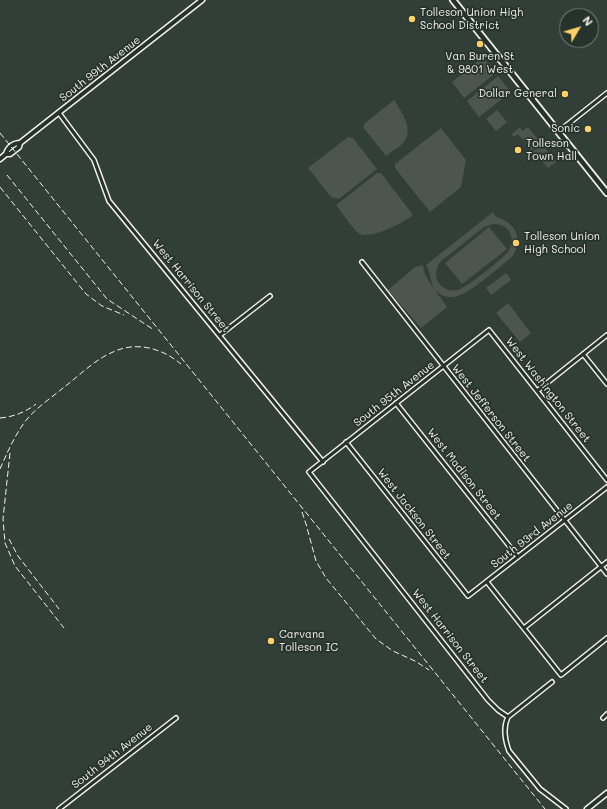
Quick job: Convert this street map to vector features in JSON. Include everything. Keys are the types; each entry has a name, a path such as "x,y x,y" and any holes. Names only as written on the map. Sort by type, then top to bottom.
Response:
{"main road":[{"name":"South 99th Avenue","path":"0,159 19,147 20,143 202,0"},
{"path":"454,0 607,193"},
{"path":"588,809 607,793"}],"street":[{"path":"558,132 607,93"},
{"name":"West Harrison Street","path":"58,113 94,160 109,201 220,335 322,462"},
{"name":"West Jefferson Street","path":"362,262 607,574"},
{"path":"220,335 270,296"},
{"name":"South 95th Avenue","path":"309,472 489,330"},
{"name":"West Washington Street","path":"489,330 607,480"},
{"path":"537,391 607,335"},
{"path":"584,354 607,384"},
{"name":"West Madison Street","path":"396,403 518,557"},
{"name":"West Jackson Street","path":"346,442 468,596"},
{"name":"West Harrison Street","path":"309,472 488,700 508,717"},
{"name":"South 93rd Avenue","path":"468,596 607,487"},
{"path":"524,628 607,562"},
{"path":"487,582 561,675 607,638"},
{"path":"552,682 508,717 504,725 509,751 540,789 566,809"},
{"path":"603,718 607,714"},
{"name":"South 94th Avenue","path":"59,809 176,718"}],"shaded area":[{"path":"483,57 496,73 464,98 452,82"},
{"path":"498,76 511,92 479,117 467,101"},
{"path":"394,100 405,118 408,129 406,139 402,144 386,156 363,127 365,123"},
{"path":"497,110 507,122 496,131 486,119"},
{"path":"520,127 522,131 528,127 541,143 531,151 523,138 522,139 518,134 514,137 512,134"},
{"path":"441,128 466,160 461,187 430,212 395,168 395,164"},
{"path":"348,137 353,138 377,169 339,199 331,197 308,168"},
{"path":"542,144 556,162 548,168 540,159 537,160 531,153"},
{"path":"377,173 381,173 413,215 395,226 379,232 365,235 360,234 336,205"},
{"path":"493,212 496,217 509,223 516,232 516,251 512,257 474,287 458,296 452,297 445,296 435,290 447,307 421,328 388,290 415,267 423,265 425,275 434,289 426,265","holes":["493,224 503,226 510,232 512,241 508,252 499,261 468,284 455,291 445,288 437,281 436,276 440,262 484,227"]},
{"path":"489,227 507,249 462,284 445,263"},
{"path":"506,273 511,280 491,295 486,288"},
{"path":"508,303 531,333 520,342 496,313"}],"railway":[{"path":"0,133 545,809"},
{"path":"7,175 107,299 154,330"},
{"path":"0,187 86,294 102,306 124,315"},
{"path":"0,469 20,428 32,413 99,359 122,349 140,347 157,350 174,358 181,364"},
{"path":"0,418 19,414 36,404"},
{"path":"10,453 3,519 5,543 15,566 64,628"},
{"path":"302,512 316,561 326,578 376,639 393,651 415,661 429,670"},
{"path":"9,539 18,556 59,609"}],"place":[{"name":"Tolleson Union High School District","path":"412,19"},
{"name":"Van Buren St & 9801 West","path":"480,44"},
{"name":"Dollar General","path":"565,94"},
{"name":"Sonic","path":"588,129"},
{"name":"Tolleson Town Hall","path":"518,150"},
{"name":"Tolleson Union High School","path":"516,243"},
{"name":"Carvana Tolleson IC","path":"271,641"}]}
